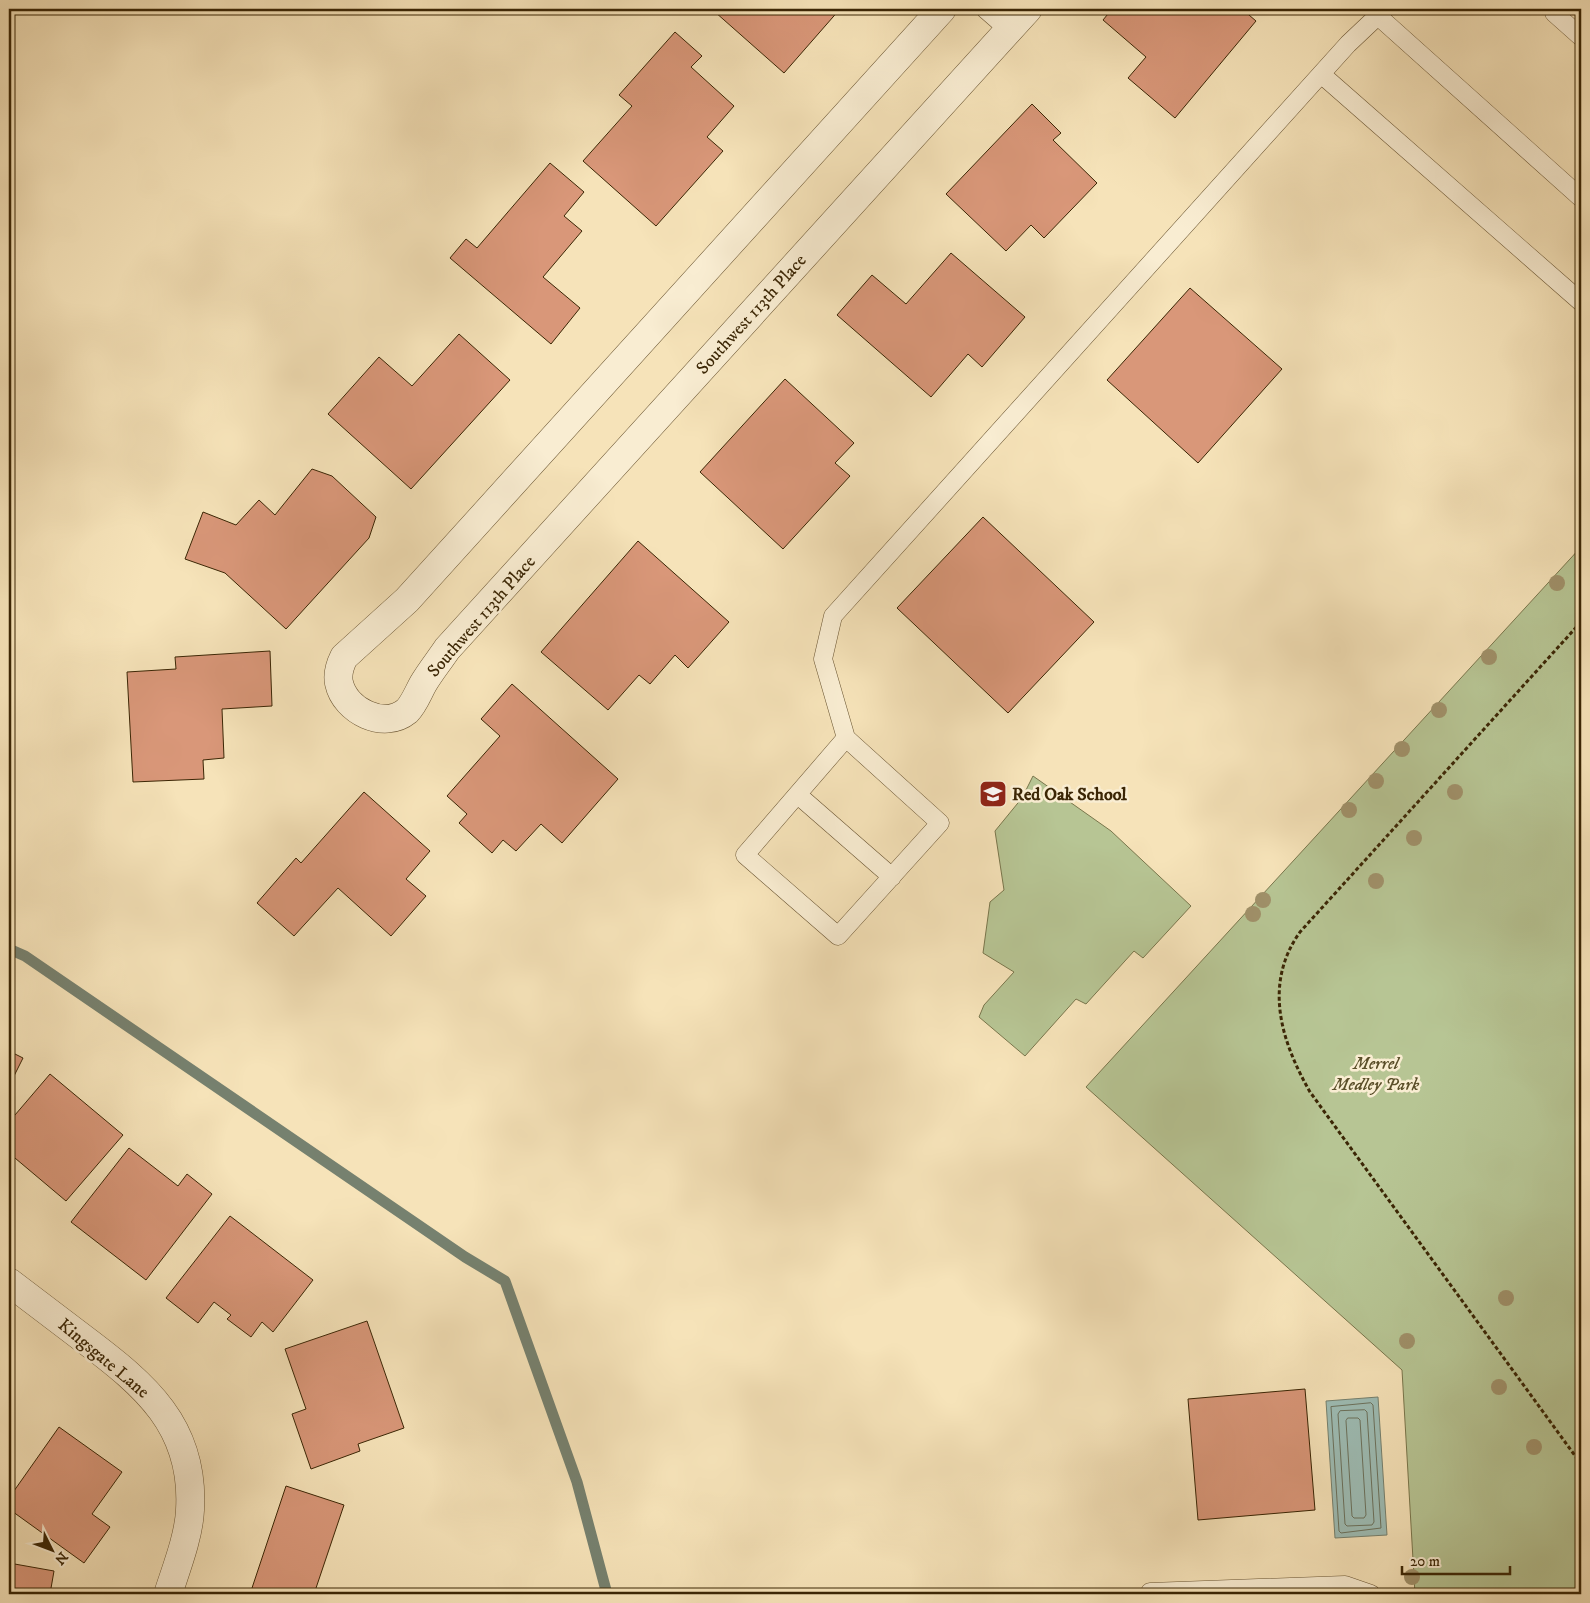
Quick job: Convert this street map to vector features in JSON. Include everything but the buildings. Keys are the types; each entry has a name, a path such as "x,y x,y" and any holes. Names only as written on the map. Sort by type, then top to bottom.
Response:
{"street":[{"name":"Southwest 113th Place","path":"942,9 407,600 344,657 339,668 339,684 346,697 357,709 380,720 396,717 407,711 447,649 1028,9"},
{"name":"Kingsgate Lane","path":"9,1282 114,1361 150,1393 169,1420 180,1442 191,1484 190,1512 168,1594"}],"lane":[{"path":"986,9 1009,30"},
{"path":"1557,9 1554,12 1581,37"},
{"path":"846,738 745,855 838,936 940,823 846,738 823,659 833,616 1321,74 1381,12 1581,198"},
{"path":"1321,74 1581,302"},
{"path":"798,795 892,877"},
{"path":"1150,1592 1345,1585 1371,1594"}],"path":[{"path":"1581,622 1300,932 1289,948 1280,982 1278,1001 1287,1041 1310,1092 1581,1464"}],"green space":[{"name":"Merrel Medley Park","path":"1581,547 1581,1594 1415,1594 1402,1370 1086,1087"},
{"path":"1033,776 1111,831 1191,906 1143,958 1134,951 1086,1004 1076,999 1025,1056 979,1017 984,1005 1014,972 983,953 990,902 1004,890 995,831 1022,798"}],"water":[{"path":"1378,1397 1387,1535 1335,1538 1326,1401"}],"waterway":[{"path":"9,949 25,956 465,1257 505,1281 577,1482 607,1594"}],"place":[{"name":"Red Oak School","path":"993,794"}]}
